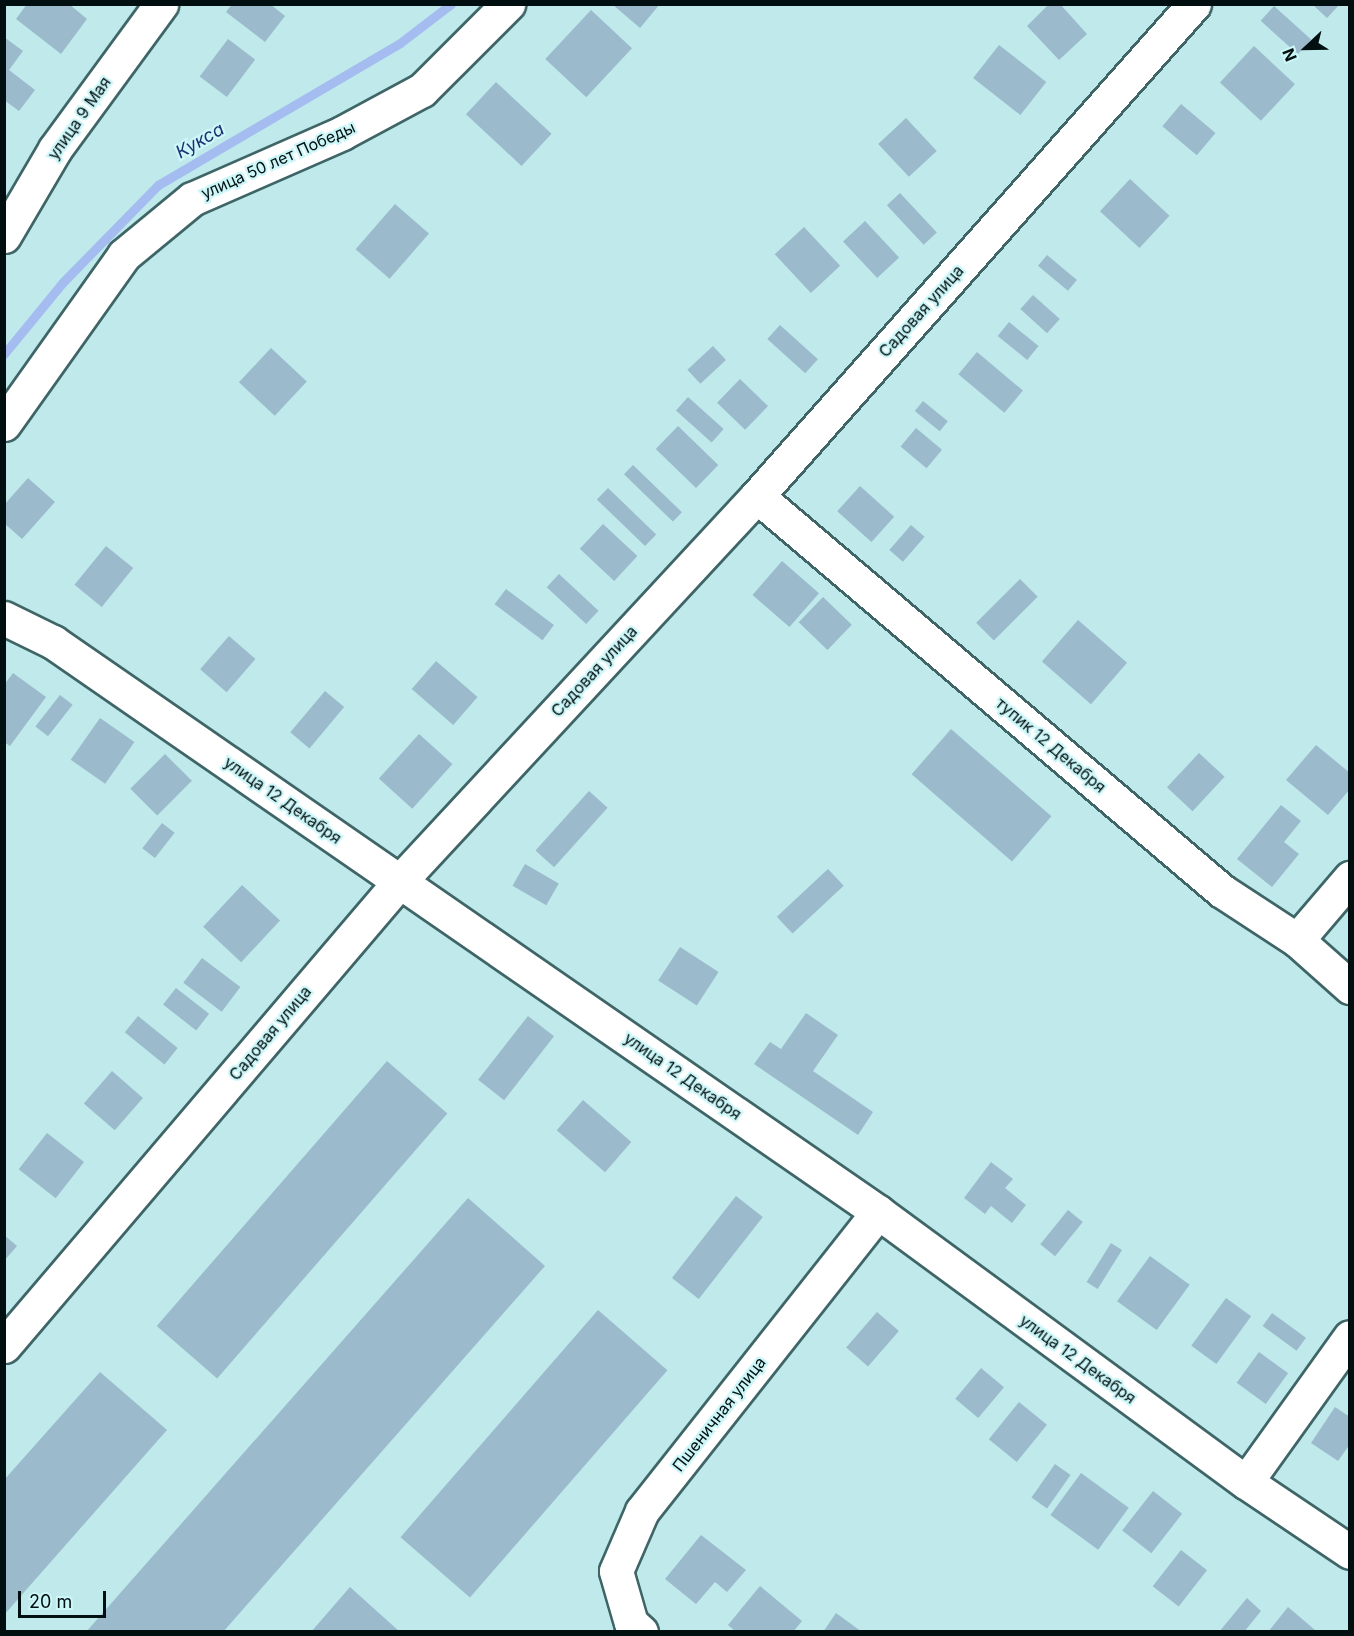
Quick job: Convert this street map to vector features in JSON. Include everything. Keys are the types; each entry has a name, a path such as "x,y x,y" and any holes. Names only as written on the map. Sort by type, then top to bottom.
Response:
{"street":[{"name":"улица 9 Мая","path":"4,237 55,149 161,4"},
{"name":"улица 50 лет Победы","path":"4,423 124,255 192,199 342,133 422,90 508,4"},
{"name":"Садовая улица","path":"4,1346 400,881 757,496 1194,4"},
{"name":"тупик 12 Декабря","path":"757,496 1222,891 1297,940 1350,987"},
{"name":"улица 12 Декабря","path":"4,618 53,642 878,1212 1246,1482 1350,1552"},
{"path":"1297,940 1350,878"},
{"name":"Пшеничная улица","path":"641,1632 631,1623 616,1571 642,1511 878,1212"},
{"path":"1246,1482 1350,1337"}],"building":[{"path":"27,4 69,4 87,19 61,54 16,19"},
{"path":"232,4 270,4 285,16 265,42 226,12"},
{"path":"612,4 660,4 640,28"},
{"path":"1049,4 1060,4 1087,34 1059,60 1027,26"},
{"path":"1312,4 1340,4 1327,18"},
{"path":"1274,6 1311,39 1298,54 1261,21"},
{"path":"591,10 632,48 586,97 545,59"},
{"path":"4,37 23,51 9,70 35,90 19,111 4,100"},
{"path":"228,39 255,59 227,97 200,77"},
{"path":"999,45 1046,82 1020,115 973,78"},
{"path":"1254,46 1295,84 1261,121 1220,83"},
{"path":"496,82 552,134 522,166 466,114"},
{"path":"1181,104 1215,133 1197,155 1162,126"},
{"path":"906,118 937,151 909,177 878,144"},
{"path":"1130,179 1169,216 1139,248 1100,211"},
{"path":"900,193 937,232 924,245 887,205"},
{"path":"395,204 429,234 390,279 356,249"},
{"path":"865,221 899,258 877,278 843,241"},
{"path":"804,227 840,266 811,293 775,254"},
{"path":"1047,255 1077,280 1068,291 1038,266"},
{"path":"1033,295 1060,319 1047,333 1020,309"},
{"path":"1009,322 1039,346 1027,360 998,336"},
{"path":"780,325 818,359 805,373 767,339"},
{"path":"713,346 726,360 700,384 687,370"},
{"path":"271,348 307,381 275,416 239,382"},
{"path":"977,352 1023,391 1004,413 958,374"},
{"path":"740,379 768,406 745,430 717,403"},
{"path":"688,397 724,429 712,442 676,410"},
{"path":"923,401 948,421 940,431 915,411"},
{"path":"678,426 718,465 696,488 656,449"},
{"path":"916,428 942,450 927,468 901,446"},
{"path":"633,465 682,512 673,522 624,474"},
{"path":"28,478 55,502 22,539 4,523 4,505"},
{"path":"860,486 894,517 871,542 837,511"},
{"path":"608,488 656,535 645,546 597,500"},
{"path":"603,524 637,556 614,581 580,549"},
{"path":"911,525 925,537 903,562 889,550"},
{"path":"106,546 133,568 102,607 75,585"},
{"path":"782,561 819,593 789,627 752,595"},
{"path":"559,574 598,611 586,624 547,587"},
{"path":"1020,579 1038,597 994,641 976,623"},
{"path":"506,589 554,625 542,640 495,604"},
{"path":"823,597 852,625 827,650 799,622"},
{"path":"1078,620 1127,663 1091,704 1042,662"},
{"path":"229,636 255,659 227,692 200,669"},
{"path":"436,661 478,697 453,725 412,689"},
{"path":"13,673 46,697 10,746 4,742 4,685"},
{"path":"325,691 344,707 309,748 290,732"},
{"path":"60,695 73,705 48,736 35,727"},
{"path":"100,718 134,742 105,784 71,760"},
{"path":"951,729 1051,816 1012,862 912,774"},
{"path":"419,734 452,764 412,809 379,779"},
{"path":"1316,745 1350,773 1350,789 1328,815 1286,780"},
{"path":"1199,753 1225,777 1193,811 1167,787"},
{"path":"165,754 192,781 157,816 130,789"},
{"path":"589,791 608,808 554,867 535,850"},
{"path":"1281,805 1301,821 1284,842 1299,854 1272,887 1237,859"},
{"path":"162,823 175,833 155,858 142,848"},
{"path":"525,864 559,884 546,905 512,886"},
{"path":"828,869 844,886 792,934 777,917"},
{"path":"242,885 280,920 241,962 203,927"},
{"path":"680,947 719,972 697,1006 658,981"},
{"path":"202,958 240,987 222,1012 183,983"},
{"path":"176,988 209,1014 196,1030 163,1005"},
{"path":"806,1013 838,1035 813,1071 873,1112 858,1135 754,1064 770,1042 781,1049"},
{"path":"138,1016 178,1048 164,1064 125,1032"},
{"path":"528,1016 554,1036 504,1100 478,1080"},
{"path":"387,1061 447,1113 217,1378 157,1326"},
{"path":"112,1071 143,1098 115,1130 84,1103"},
{"path":"583,1100 631,1142 605,1172 557,1130"},
{"path":"47,1133 84,1162 56,1198 19,1169"},
{"path":"991,1162 1013,1179 1005,1188 1026,1205 1012,1223 991,1206 985,1214 964,1198"},
{"path":"736,1196 763,1217 699,1299 672,1278"},
{"path":"468,1198 545,1266 223,1632 86,1632"},
{"path":"1068,1210 1083,1222 1055,1256 1040,1244"},
{"path":"4,1235 17,1246 4,1261"},
{"path":"1111,1243 1122,1250 1098,1289 1087,1282"},
{"path":"1150,1256 1190,1285 1157,1330 1117,1301"},
{"path":"1226,1298 1251,1316 1216,1364 1191,1346"},
{"path":"598,1310 667,1370 470,1598 401,1537"},
{"path":"877,1312 899,1331 868,1366 846,1347"},
{"path":"1272,1313 1306,1338 1297,1351 1263,1326"},
{"path":"1259,1352 1288,1373 1266,1404 1237,1383"},
{"path":"981,1368 1004,1387 978,1418 955,1399"},
{"path":"100,1372 167,1430 4,1615 4,1480"},
{"path":"1019,1402 1047,1425 1017,1462 989,1439"},
{"path":"1335,1407 1350,1417 1350,1444 1338,1461 1311,1443"},
{"path":"1055,1464 1071,1475 1047,1508 1031,1498"},
{"path":"1081,1473 1129,1508 1098,1550 1050,1515"},
{"path":"1153,1491 1182,1514 1151,1553 1122,1530"},
{"path":"701,1535 746,1570 727,1592 715,1582 696,1604 665,1579"},
{"path":"1181,1550 1207,1570 1179,1607 1153,1586"},
{"path":"760,1586 802,1621 793,1632 736,1632 728,1625"},
{"path":"350,1587 400,1632 311,1632"},
{"path":"1247,1598 1261,1611 1244,1632 1219,1632"},
{"path":"1288,1607 1315,1630 1314,1632 1268,1632"},
{"path":"836,1613 862,1632 823,1632"}],"waterway":[{"name":"Кукса","path":"4,354 63,282 158,185 400,43 451,4"}]}
